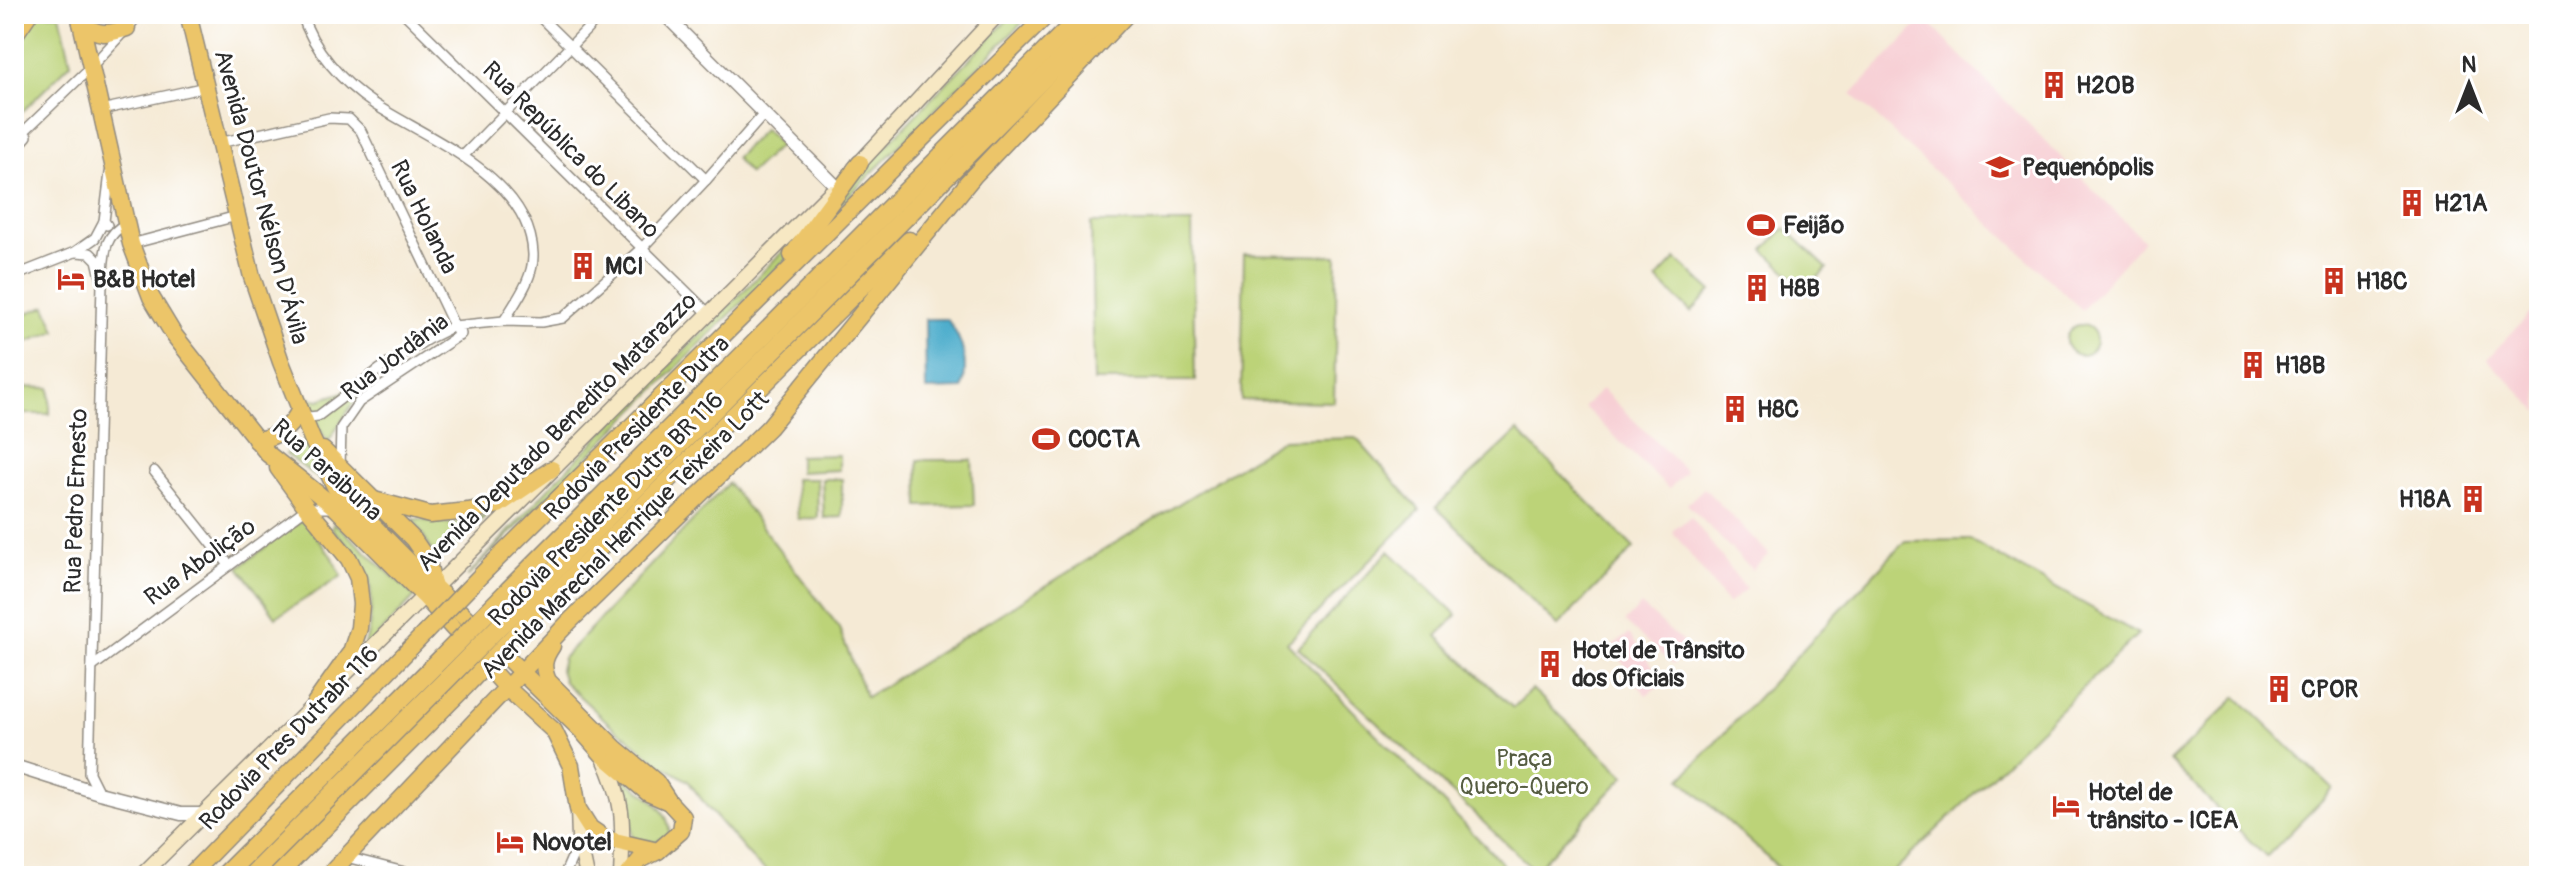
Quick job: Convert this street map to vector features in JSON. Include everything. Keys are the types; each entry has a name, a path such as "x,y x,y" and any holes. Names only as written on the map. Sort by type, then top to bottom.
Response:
{"highway":[{"name":"Rodovia Presidente Dutra","path":"251,876 522,602 1083,14"},
{"name":"Rodovia Presidente Dutra","path":"522,602 1107,14"},
{"name":"Rodovia Presidente Dutra","path":"224,876 454,672"}],"main road":[{"path":"14,36 29,14"},
{"name":"Avenida Doutor Nélson D'Ávila","path":"188,14 252,277 281,362 335,487 430,589 522,673 602,754 617,787 623,813 622,842"},
{"name":"Avenida Deputado Benedito Matarazzo","path":"141,876 710,315 860,163 998,14"},
{"path":"765,293 1048,14"},
{"path":"972,178 1127,14"},
{"path":"80,18 98,33 107,35 127,28"},
{"name":"Rua Paraibuna","path":"80,18 112,158 119,228 131,244 151,297 174,335 268,454 430,589 507,688 554,731 571,766 579,839 587,876"},
{"path":"765,293 860,163"},
{"name":"Rodovia Presidente Dutra BR 116","path":"522,602 972,178"},
{"name":"Avenida Marechal Henrique Teixeira Lott","path":"328,876 569,622 769,427 972,178"},
{"name":"Rodovia Pres Dutrabr 116","path":"189,876 487,569 765,293"},
{"path":"256,440 272,438 286,430 295,421 300,409"},
{"path":"312,439 413,539 428,561 430,589"},
{"path":"268,454 349,559 358,578 361,604 359,628 351,652 315,703"},
{"path":"370,499 430,515 468,511 499,505 552,469"},
{"path":"569,622 543,660 548,681 615,748 656,782 683,817 681,831 658,851 640,860 624,876"},
{"path":"277,876 454,672"},
{"path":"602,754 648,793 669,802"},
{"path":"578,809 597,835 658,851"},
{"path":"622,842 624,876"}],"street":[{"path":"14,141 91,67 140,14"},
{"path":"302,14 306,29 330,64 371,102 464,155 502,189 527,224 534,255 528,280 504,321"},
{"name":"Rua República do Libano","path":"405,14 710,315"},
{"path":"537,14 706,180"},
{"path":"464,155 602,14"},
{"path":"664,14 837,187"},
{"path":"101,110 206,87"},
{"path":"14,151 54,103"},
{"name":"Rua Jordânia","path":"300,409 309,417 318,416 380,369 428,339 468,326 563,318 642,248 764,114"},
{"name":"Rua Holanda","path":"219,143 329,118 349,119 361,131 457,331"},
{"path":"14,276 75,252 95,238 104,221 112,158"},
{"path":"131,244 237,216"},
{"path":"104,221 119,228"},
{"name":"Rua Pedro Ernesto","path":"99,793 89,773 102,284 108,239 119,228"},
{"path":"75,252 90,253 97,260 102,284"},
{"name":"Rua Jordânia","path":"340,467 341,428 359,402 457,331"},
{"path":"154,471 229,565"},
{"path":"307,508 324,506 337,509"},
{"name":"Rua Abolição","path":"92,667 307,508"},
{"path":"14,766 99,793 181,814 203,814"},
{"path":"69,784 89,773"},
{"path":"181,814 188,828"},
{"path":"564,876 579,839"},
{"path":"346,857 418,876"}],"shaded area":[{"name":"Pequenópolis","path":"1924,18 2143,240 2082,310 1852,94"},
{"path":"2539,304 2539,412 2487,359"},
{"path":"1602,389 1686,471 1669,489 1584,407"},
{"path":"1704,488 1769,554 1752,570 1687,504"},
{"path":"1691,517 1746,589 1728,604 1672,531"},
{"path":"1641,605 1688,647 1673,665 1625,622"},
{"path":"1629,634 1664,682 1646,695 1611,647"}],"green space":[{"path":"38,14 60,14 71,63 14,120 14,49"},
{"path":"1013,14 1031,14 467,577 558,478"},
{"path":"764,129 780,145 749,174 735,158"},
{"path":"1091,223 1192,223 1195,381 1094,381"},
{"path":"1785,228 1827,268 1806,290 1764,250"},
{"path":"1244,254 1337,256 1334,402 1241,400"},
{"path":"1676,259 1711,291 1691,312 1657,279"},
{"path":"46,306 56,331 14,347 14,318"},
{"path":"2081,325 2087,326 2095,334 2095,346 2087,354 2081,355 2075,354 2067,346 2066,340 2067,334 2075,326"},
{"path":"365,385 328,442 298,396 319,400"},
{"path":"14,387 50,388 50,414 14,414"},
{"path":"1518,431 1634,548 1558,626 1436,507"},
{"path":"1356,438 1420,510 1287,643 1500,861 1510,876 773,876 755,862 688,781 657,762 615,729 564,682 560,670 563,658 728,483 838,626 866,697 1282,440"},
{"path":"304,442 336,492 286,454"},
{"path":"839,455 839,470 799,472 799,456"},
{"path":"918,460 972,460 974,505 919,506"},
{"path":"795,479 817,479 818,518 798,519"},
{"path":"822,479 842,479 842,517 824,518"},
{"path":"488,514 438,561 413,519 453,524"},
{"path":"303,519 342,576 276,617 239,567"},
{"path":"333,524 415,597 363,651 371,613 367,574 355,552 332,529"},
{"path":"1970,540 2138,634 1889,876 1788,876 1681,779 1905,541"},
{"name":"Praça Quero-Quero","path":"1389,551 1457,615 1437,636 1513,708 1532,689 1625,776 1540,865 1531,867 1298,648"},
{"path":"2237,697 2333,789 2266,857 2170,761"},
{"path":"617,774 660,808 669,826 669,836 655,842 633,838 629,810"}],"water":[{"path":"925,319 947,319 957,335 965,361 962,389 926,390"}],"place":[{"name":"H20B","path":"2054,85"},
{"name":"Pequenópolis","path":"2000,167"},
{"name":"H21A","path":"2412,203"},
{"name":"Feijão","path":"1761,225"},
{"name":"MCI","path":"583,266"},
{"name":"B&B Hotel","path":"71,279"},
{"name":"H18C","path":"2334,281"},
{"name":"H8B","path":"1757,288"},
{"name":"H18B","path":"2253,365"},
{"name":"H8C","path":"1735,409"},
{"name":"COCTA","path":"1046,439"},
{"name":"H18A","path":"2473,499"},
{"name":"Hotel de Trânsito dos Oficiais","path":"1550,664"},
{"name":"CPOR","path":"2279,689"},
{"name":"Hotel de trânsito - ICEA","path":"2066,806"},
{"name":"Novotel","path":"510,842"}]}
